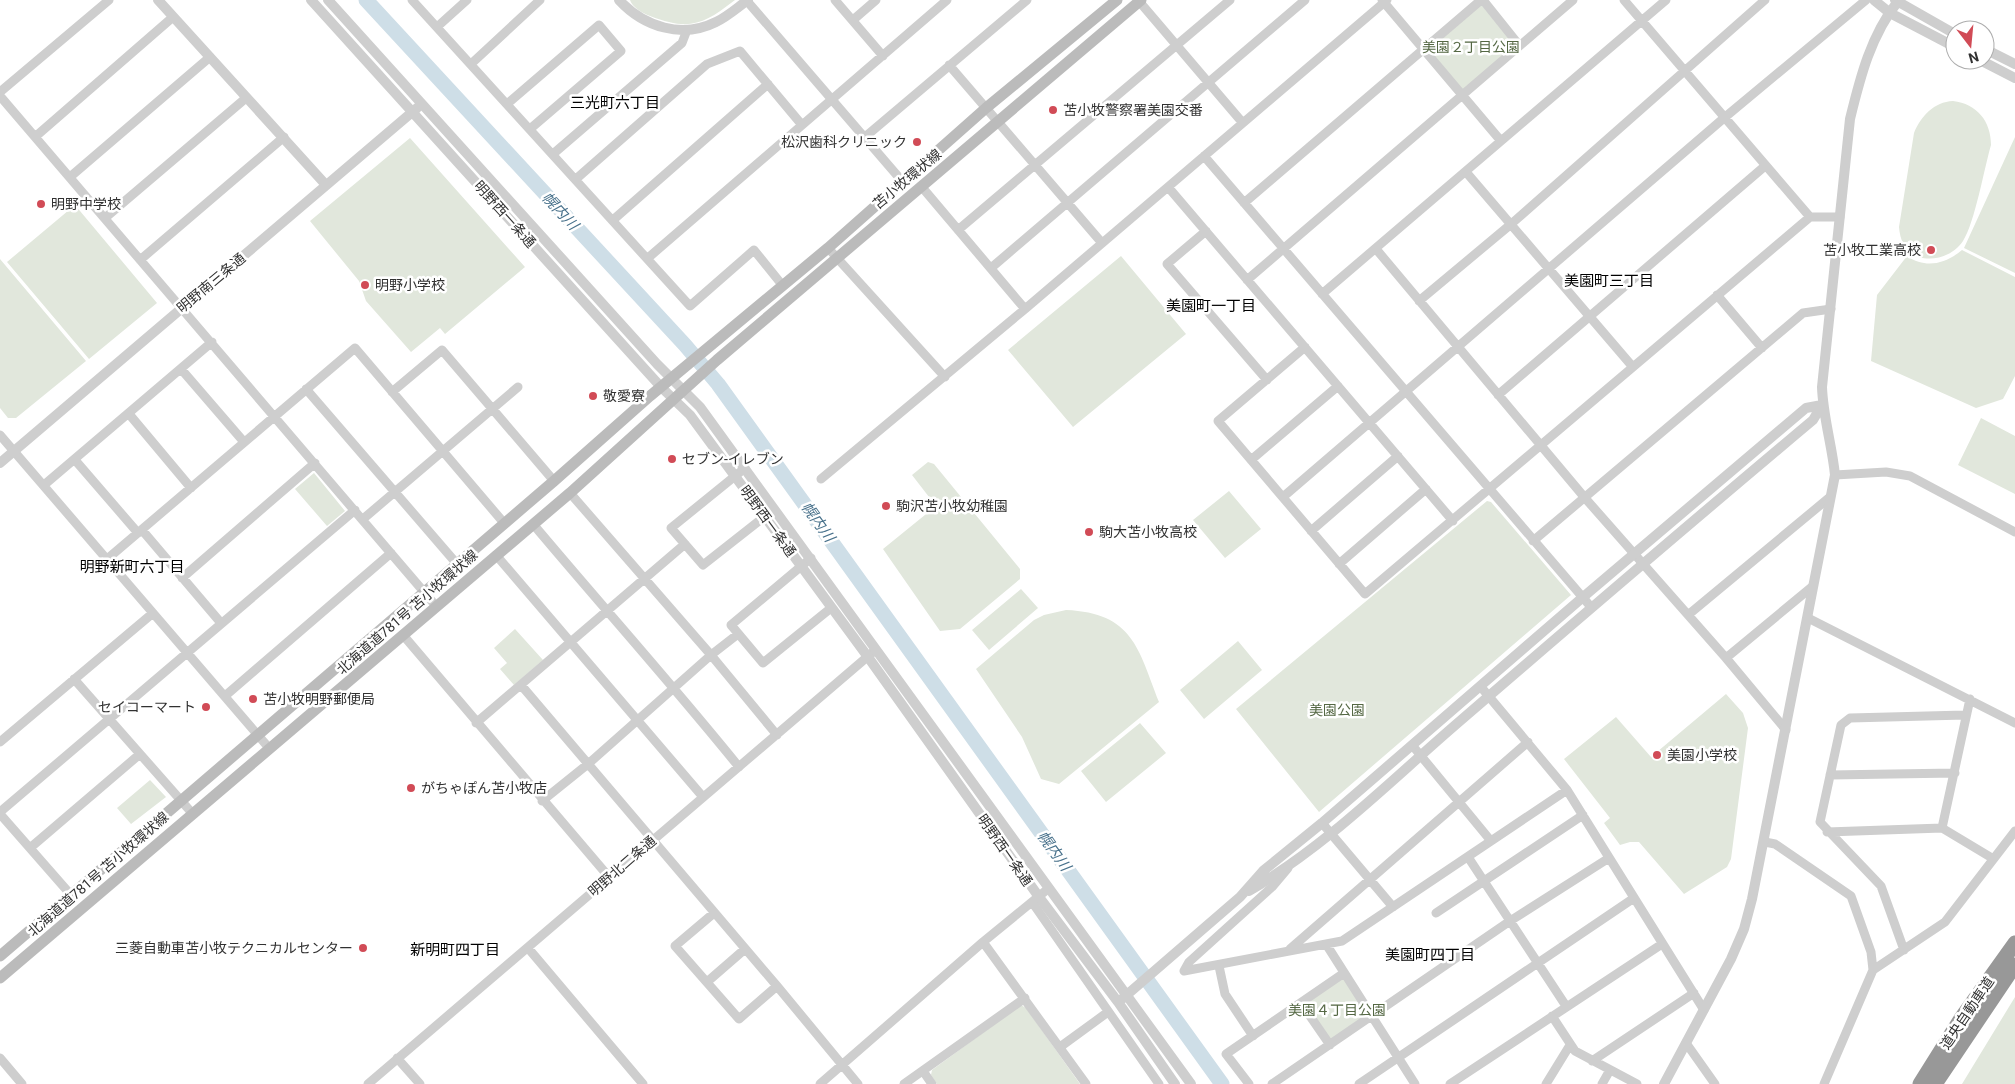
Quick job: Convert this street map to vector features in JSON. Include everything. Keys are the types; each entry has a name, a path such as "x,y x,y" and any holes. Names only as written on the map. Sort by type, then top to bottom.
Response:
{"highway":[{"name":"道央自動車道","path":"1920,1084 1962,1017 2015,943"},
{"name":"道央自動車道","path":"1935,1084 2015,965"}],"main road":[{"name":"苫小牧環状線","path":"682,368 828,248 986,108 1117,0"},
{"name":"苫小牧環状線","path":"693,381 1140,1"},
{"name":"北海道道781号 苫小牧環状線","path":"0,956 554,481 682,368"},
{"name":"北海道道781号 苫小牧環状線","path":"0,978 570,493 693,381"}],"street":[{"path":"0,92 109,0"},
{"path":"158,0 326,185"},
{"name":"明野西一条通","path":"311,0 413,111 660,388 690,415 868,657 1036,900 1126,996 1175,1084"},
{"name":"明野西一条通","path":"328,0 671,378 700,407 877,648 1191,1084"},
{"path":"412,0 690,306 754,250 783,286"},
{"path":"437,27 467,0"},
{"path":"471,64 540,0"},
{"path":"619,0 639,19 665,28 687,30 716,22 748,0 902,181"},
{"path":"835,0 883,56"},
{"path":"853,20 876,0"},
{"path":"648,258 947,0"},
{"path":"865,137 1027,0"},
{"path":"958,230 1230,0"},
{"path":"991,268 1305,0"},
{"path":"1244,203 1482,0 1519,45"},
{"path":"1247,280 1462,93 1573,0"},
{"path":"1624,0 1810,217"},
{"path":"1322,294 1666,0"},
{"path":"1419,301 1510,225 1765,0"},
{"path":"1283,497 1724,118 1866,0"},
{"path":"1874,0 1890,13 1945,42"},
{"path":"1140,1 1242,122"},
{"path":"821,479 1026,309 1384,1 1501,141"},
{"path":"1664,1084 1704,1010 1744,929 1765,842 1835,475 1833,450 1822,406 1822,387 1850,119 1859,80 1872,46 1897,1 1945,28"},
{"path":"35,137 173,17"},
{"path":"507,104 599,25 621,51 530,129"},
{"path":"553,154 682,43 687,30"},
{"path":"576,179 707,64 740,51 802,125"},
{"path":"1995,54 2015,64"},
{"path":"70,177 210,57"},
{"path":"949,65 1102,243"},
{"path":"1995,68 2015,78"},
{"path":"613,220 768,84"},
{"path":"0,96 140,260 183,307 436,606"},
{"path":"105,218 246,98"},
{"name":"明野南三条通","path":"0,463 422,104"},
{"path":"140,260 284,138"},
{"path":"1204,156 1591,607"},
{"path":"1498,394 1765,166"},
{"path":"1466,172 1632,366"},
{"path":"921,186 1026,309"},
{"path":"1168,187 1452,521"},
{"path":"1305,347 1218,421 1365,594 1810,217 1840,217"},
{"path":"1206,231 1168,264 1267,380"},
{"path":"828,248 945,377"},
{"path":"1376,249 1457,348 1542,445 1585,498 1726,658 1786,730"},
{"path":"1717,295 1762,348"},
{"path":"1533,541 1803,313 1831,309"},
{"path":"44,485 212,342"},
{"path":"106,560 355,348 504,523"},
{"path":"392,392 442,350 554,481"},
{"path":"181,369 244,442"},
{"path":"363,519 518,386"},
{"path":"1251,460 1338,386"},
{"path":"306,389 457,564"},
{"path":"1126,996 1240,897 1263,871 1482,687 1582,598 1806,408 1822,406"},
{"path":"1240,897 1288,868 1331,835 1421,754 1591,607 1813,420 1822,406"},
{"path":"129,414 191,488"},
{"path":"0,435 268,748"},
{"path":"1311,531 1398,456"},
{"path":"75,460 221,623"},
{"path":"182,578 315,463"},
{"path":"745,468 671,528 703,565 764,517"},
{"path":"1835,475 1886,472 1910,476 2015,532"},
{"path":"1340,564 1426,490"},
{"path":"570,493 711,655 777,735"},
{"path":"1688,614 1830,497"},
{"path":"71,895 0,813 107,719 355,510"},
{"path":"533,524 606,611 676,688 739,767"},
{"path":"476,723 685,544"},
{"path":"225,696 391,553"},
{"path":"496,555 571,640 703,797"},
{"path":"811,558 731,626 763,663 831,608"},
{"path":"1726,658 1813,586"},
{"path":"0,742 153,613"},
{"path":"1808,618 2015,723"},
{"path":"542,801 588,764 711,655 738,634"},
{"path":"403,635 542,801 609,877"},
{"name":"明野北二条通","path":"368,1084 877,648"},
{"path":"74,679 107,719 192,813"},
{"path":"521,684 858,1084"},
{"path":"1482,687 1567,790 1704,1010"},
{"path":"1942,828 1970,699"},
{"path":"1904,950 1881,886 1820,822 1841,725 1850,718 1965,715"},
{"path":"1289,949 1528,742"},
{"path":"1412,745 1492,840"},
{"path":"30,848 140,754"},
{"path":"1830,775 1955,773"},
{"path":"1288,868 1272,888 1188,962 1184,971 1219,966 1289,949 1342,941 1567,790"},
{"path":"1436,913 1583,815"},
{"path":"1322,823 1393,907"},
{"path":"1828,832 1942,828 1992,858"},
{"path":"1873,970 1945,922 1992,858 2015,831"},
{"path":"1765,842 1775,844 1851,896 1872,952 1873,970 1824,1084"},
{"path":"1468,857 1566,1006"},
{"path":"1272,1084 1510,921 1609,858"},
{"path":"820,1084 983,942 1050,888"},
{"path":"1359,1084 1634,898"},
{"path":"1036,900 1108,1012 1159,1084"},
{"path":"714,913 676,946 707,982 739,1019 777,986"},
{"path":"983,942 1086,1084"},
{"path":"1326,944 1415,1084"},
{"path":"1450,1084 1662,944"},
{"path":"528,948 643,1084"},
{"path":"707,982 745,949"},
{"path":"1219,966 1225,994 1253,1036"},
{"path":"1248,1084 1226,1054 1344,973"},
{"path":"1592,1060 1694,994"},
{"path":"904,1084 1025,998"},
{"path":"1301,1002 1330,1045"},
{"path":"1060,1047 1108,1012"},
{"path":"1552,1016 1575,1051 1637,1084"},
{"path":"1686,1043 1715,1084"},
{"path":"1546,1084 1570,1045"},
{"path":"0,1058 22,1084"},
{"path":"398,1058 420,1084"},
{"path":"1602,1084 1610,1070"},
{"path":"923,1071 932,1084"}],"green space":[{"path":"630,0 735,0 704,20 686,24 664,21 647,15 635,7"},
{"name":"美園２丁目公園","path":"1481,0 1519,45 1462,93 1423,49"},
{"path":"1953,101 1969,106 1981,115 1988,128 1991,145 1975,209 1963,241 1949,254 1931,259 1919,257 1907,249 1902,241 1899,227 1914,133 1920,121 1929,111 1940,104"},
{"path":"2015,137 2015,273 1964,248"},
{"path":"410,138 525,267 445,334 440,328 411,352 366,301 359,281 310,221"},
{"path":"75,205 157,303 89,359 7,262"},
{"path":"1962,250 2015,277 2015,376 2003,399 1976,408 1871,361 1877,295 1907,256 1921,263 1928,264 1949,259"},
{"path":"1121,256 1186,334 1073,427 1008,350"},
{"path":"0,259 86,361 16,418 8,418 0,408"},
{"path":"1981,418 2015,436 2015,494 1958,465"},
{"path":"928,462 934,464 1020,569 1020,579 960,629 940,631 883,549 936,506 912,475"},
{"path":"314,473 345,511 327,526 295,489"},
{"path":"1229,491 1261,529 1225,558 1193,520"},
{"name":"美園公園","path":"1487,501 1491,502 1571,595 1319,812 1236,709"},
{"path":"1021,589 1038,608 989,650 972,630"},
{"path":"1066,610 1106,618 1119,626 1130,637 1138,650 1159,702 1059,784 1041,779 1022,737 976,669 1034,620 1044,615"},
{"path":"515,629 543,660 514,685 500,669 507,663 494,648"},
{"path":"1238,641 1262,670 1204,719 1180,690"},
{"path":"1726,694 1743,713 1748,728 1731,859 1727,867 1684,894 1639,842 1620,845 1604,823 1610,818 1564,759 1616,717 1651,757"},
{"path":"1140,723 1166,753 1106,802 1081,771"},
{"path":"150,780 166,797 131,824 117,808"},
{"name":"美園４丁目公園","path":"1344,973 1373,1017 1330,1045 1301,1003"},
{"path":"2015,997 2015,1084 1962,1084"},
{"path":"1021,1005 1026,1008 1080,1084 937,1084 931,1075 932,1070"}],"waterway":[{"name":"幌内川","path":"366,0 685,345 718,384 1222,1084"}],"place":[{"name":"苫小牧警察署美園交番","path":"1053,110"},
{"name":"松沢歯科クリニック","path":"917,142"},
{"name":"明野中学校","path":"41,204"},
{"name":"苫小牧工業高校","path":"1931,250"},
{"name":"明野小学校","path":"365,285"},
{"name":"敬愛寮","path":"593,396"},
{"name":"セブン-イレブン","path":"672,459"},
{"name":"駒沢苫小牧幼稚園","path":"886,506"},
{"name":"駒大苫小牧高校","path":"1089,532"},
{"name":"苫小牧明野郵便局","path":"253,699"},
{"name":"セイコーマート","path":"206,707"},
{"name":"美園小学校","path":"1657,755"},
{"name":"がちゃぽん苫小牧店","path":"411,788"},
{"name":"三菱自動車苫小牧テクニカルセンター","path":"363,948"}],"district":[{"name":"三光町六丁目","path":"615,103"},
{"name":"美園町三丁目","path":"1609,281"},
{"name":"美園町一丁目","path":"1211,306"},
{"name":"明野新町六丁目","path":"132,567"},
{"name":"新明町四丁目","path":"455,950"},
{"name":"美園町四丁目","path":"1430,955"}]}
